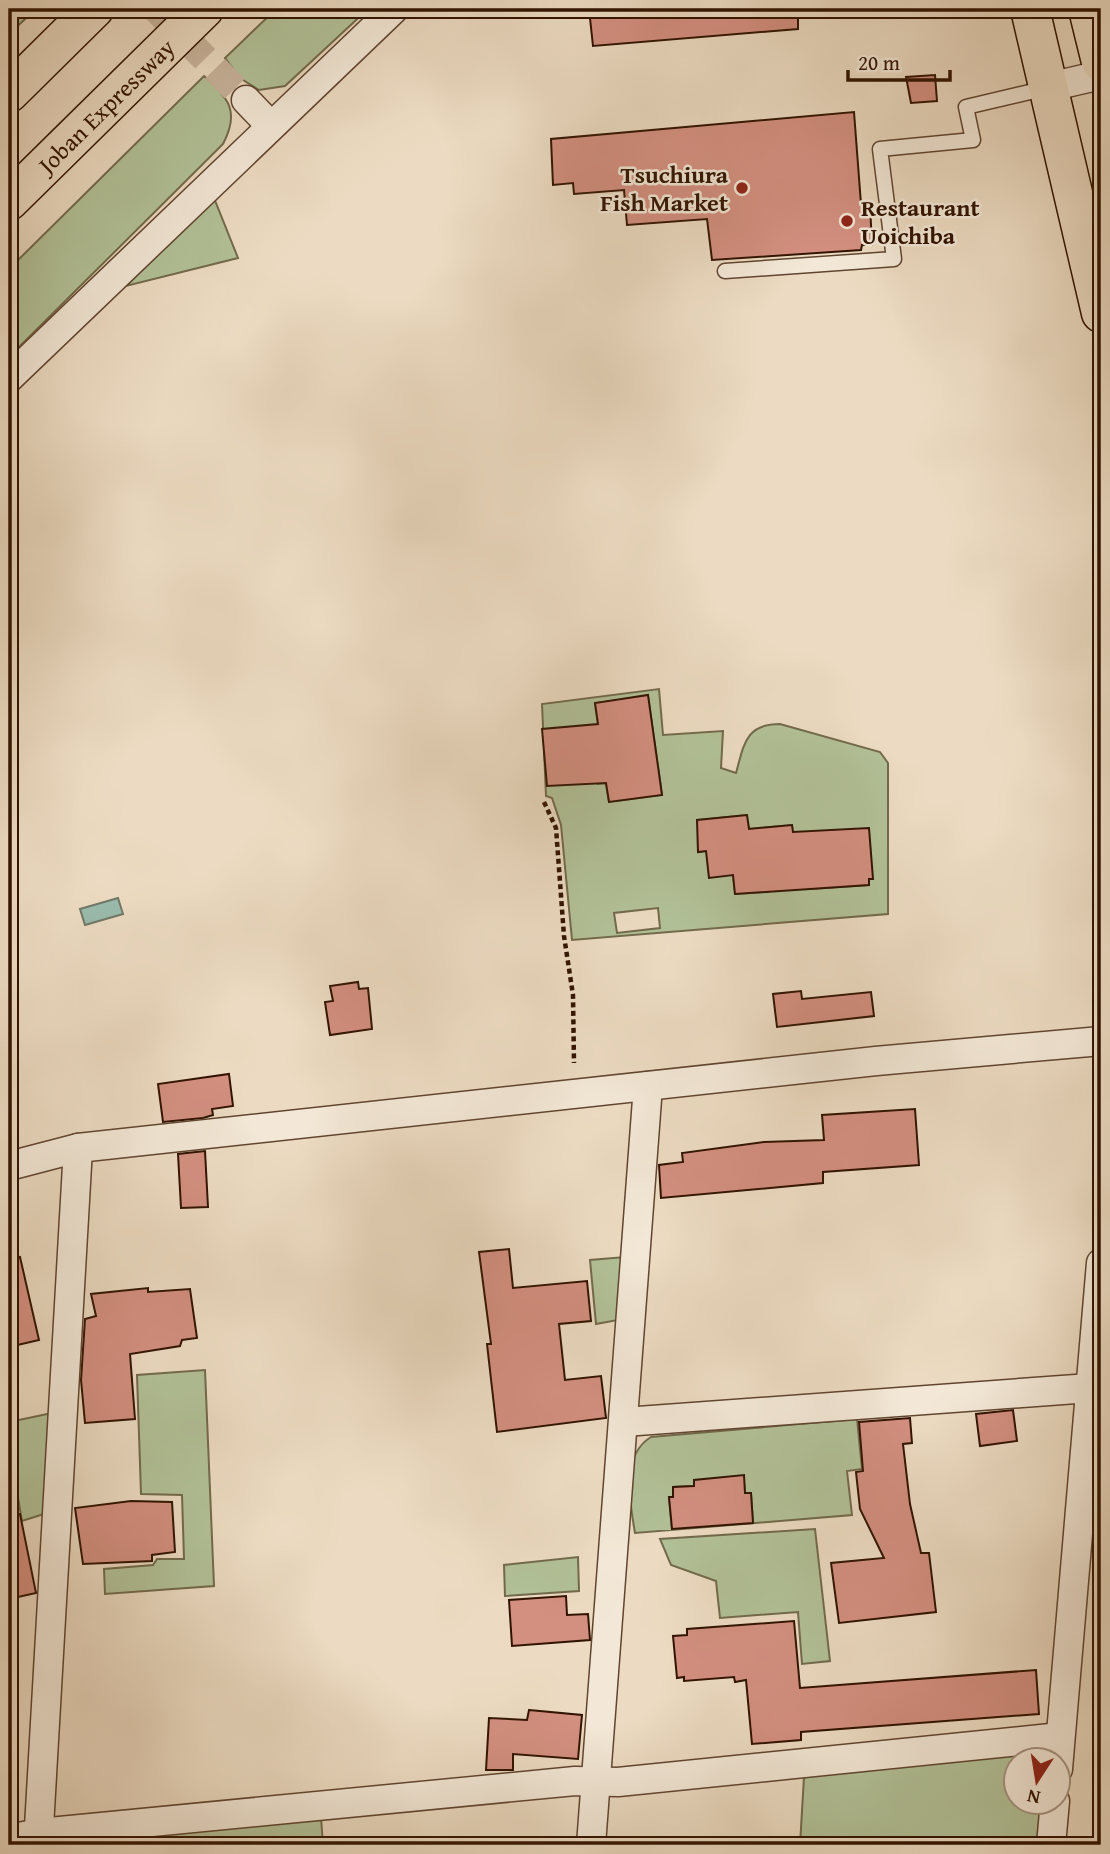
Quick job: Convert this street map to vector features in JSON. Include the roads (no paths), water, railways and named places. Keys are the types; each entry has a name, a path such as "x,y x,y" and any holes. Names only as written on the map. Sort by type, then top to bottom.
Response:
{"main road":[{"path":"9,93 94,9"},
{"name":"Joban Expressway","path":"9,201 204,9"},
{"path":"1030,9 1101,313"},
{"path":"1088,9 1101,62"}],"street":[{"path":"9,378 394,9"},
{"path":"1049,87 1101,75"},
{"path":"246,100 270,125"},
{"path":"9,1166 78,1148 648,1086 1101,1041"},
{"path":"591,1845 648,1086"},
{"path":"39,1839 78,1148"},
{"path":"1060,1745 1101,1263"},
{"path":"624,1422 1090,1388"},
{"path":"9,1839 39,1839 597,1781 618,1782 1060,1737"},
{"path":"1051,1845 1054,1815"}],"lane":[{"path":"725,271 894,258 880,149 973,140 966,107 1049,87"}],"tunnel":[{"path":"156,9 246,100"}],"place":[{"name":"Tsuchiura Fish Market","path":"742,188"},
{"name":"Restaurant Uoichiba","path":"847,221"}]}
